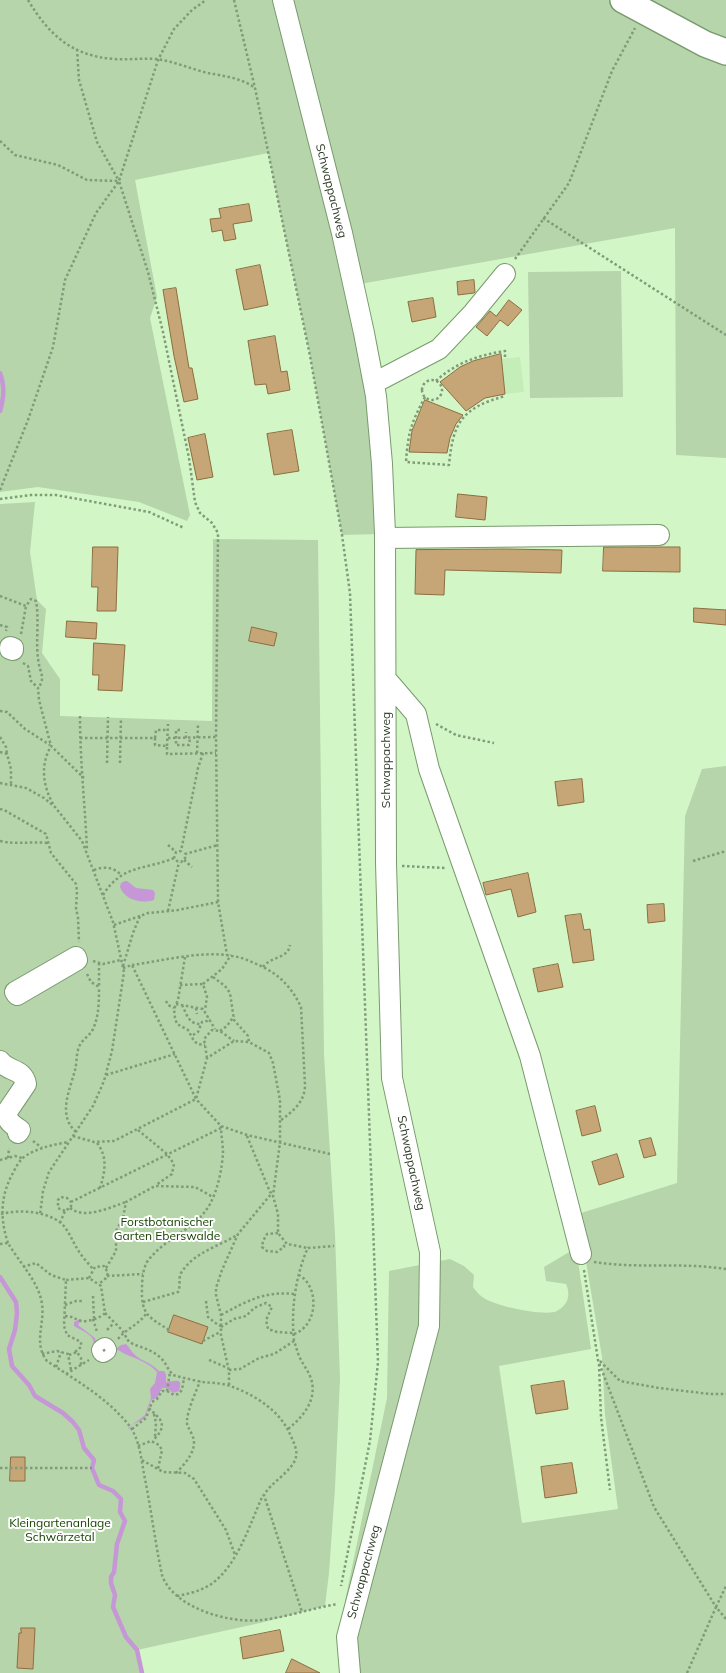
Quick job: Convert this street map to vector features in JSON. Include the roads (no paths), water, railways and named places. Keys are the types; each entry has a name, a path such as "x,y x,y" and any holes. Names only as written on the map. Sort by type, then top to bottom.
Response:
{"main road":[{"path":"633,6 705,44 726,52"}],"street":[{"name":"Schwappachweg","path":"283,0 342,234 374,383 382,464 385,538 386,863 392,1078 430,1252 429,1326 347,1637 350,1673"},
{"path":"374,383 439,349 473,313 505,274"},
{"path":"385,538 659,535"},
{"name":"Schwappachweg","path":"386,678 416,714 429,770 530,1056 584,1259"},
{"path":"0,1061 3,1065 23,1075 25,1079 26,1084 8,1108 6,1114 9,1121 20,1130 18,1133 5,1122 3,1114 5,1106 22,1082 18,1076 0,1067"}],"waterway":[{"path":"0,373 3,383 0,411"},
{"path":"0,1277 16,1302 15,1330 9,1349 12,1366 29,1385 35,1396 63,1413 73,1422 79,1430 84,1448 94,1460 92,1468 99,1485 113,1491 121,1499 120,1512 125,1521 117,1544 114,1572 111,1577 115,1595 113,1607 126,1637 137,1650 142,1673"}],"park label":[{"name":"Forstbotanischer Garten Eberswalde","path":"167,1229"},
{"name":"Kleingartenanlage Schwärzetal","path":"60,1530"}]}
